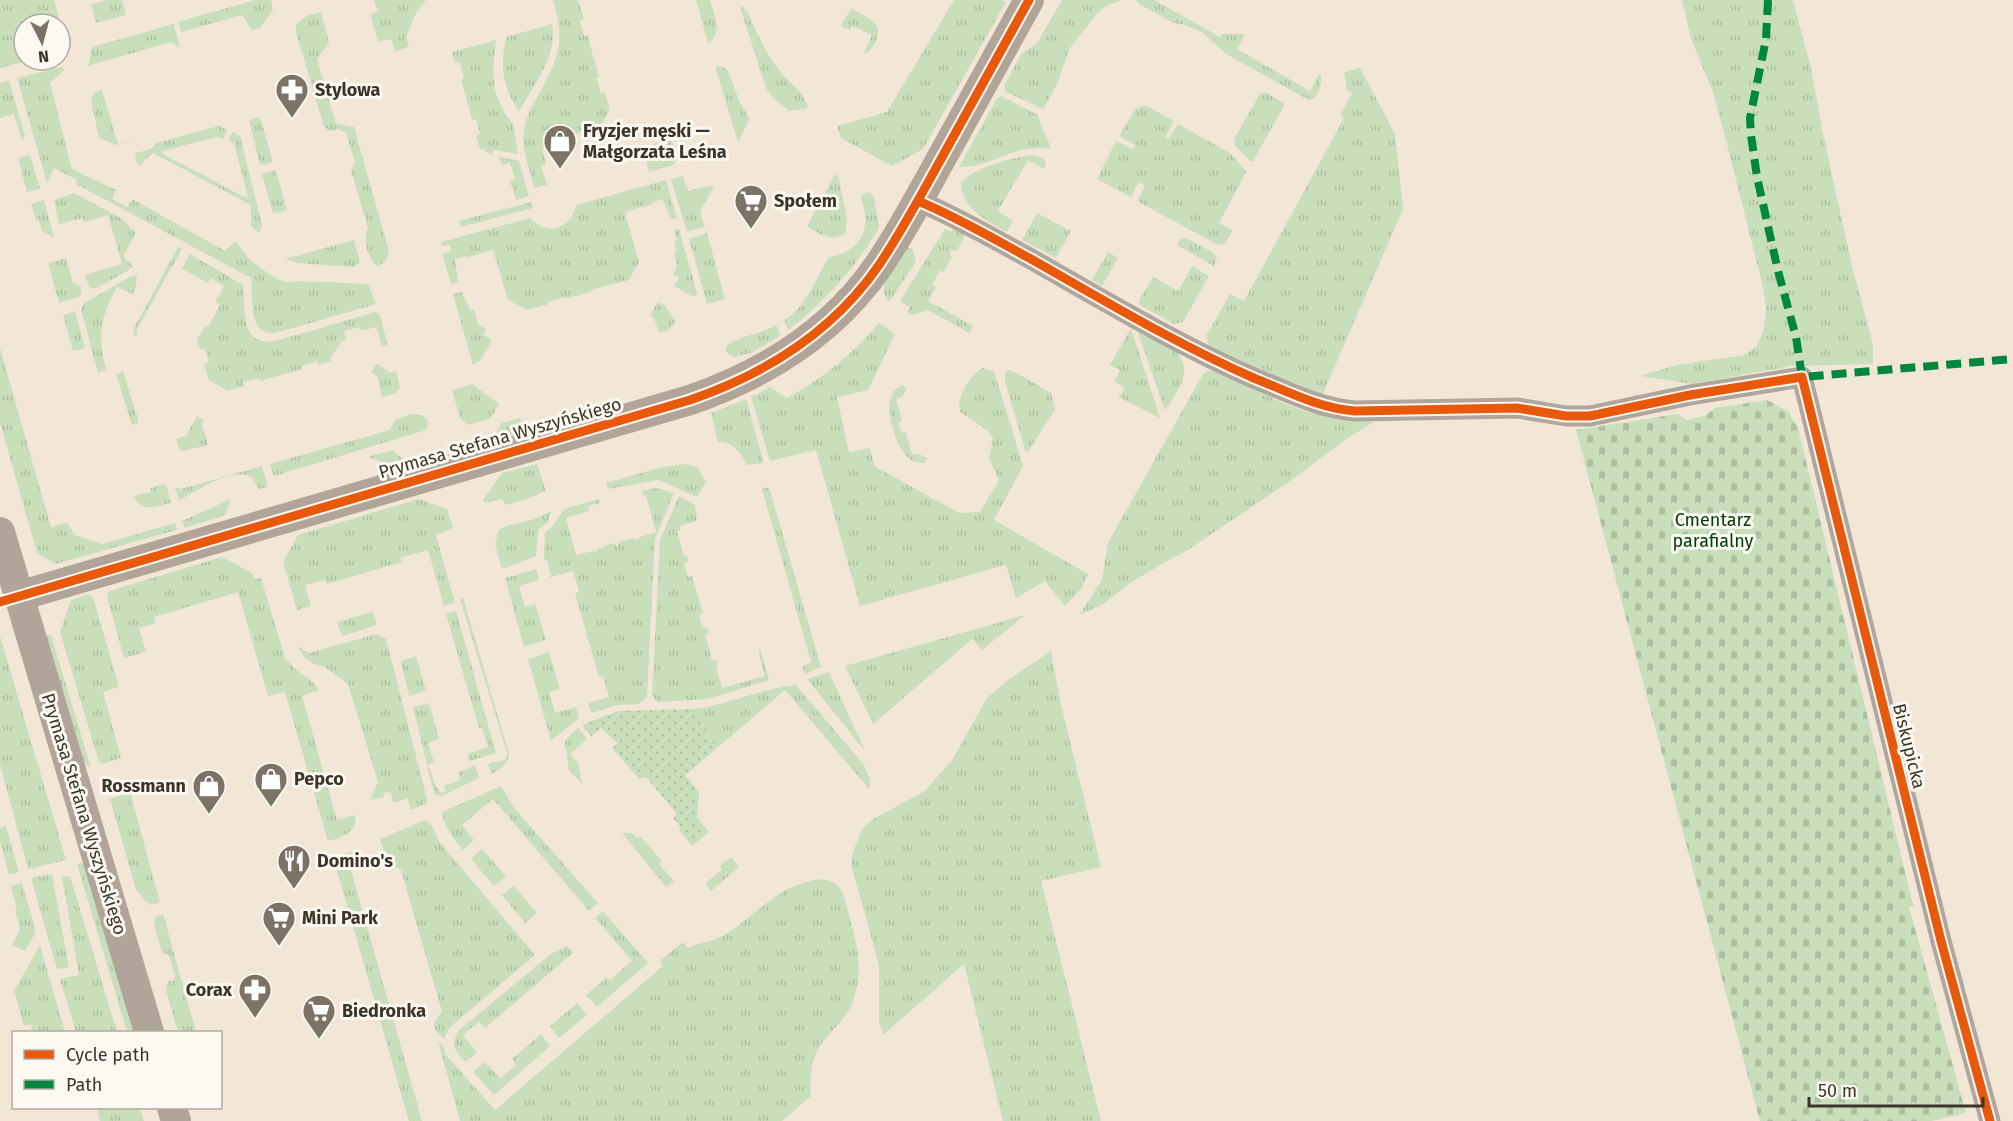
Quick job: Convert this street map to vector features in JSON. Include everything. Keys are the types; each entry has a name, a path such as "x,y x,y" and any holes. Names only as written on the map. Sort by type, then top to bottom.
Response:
{"street":[{"name":"Prymasa Stefana Wyszyńskiego","path":"10,599 679,403 717,391 775,363 832,319 856,295 878,266 918,201 1029,0"},
{"name":"Biskupicka","path":"918,201 1009,247 1204,355 1307,400 1339,409 1355,411 1517,408 1578,417 1690,395 1802,377 1941,941 1990,1121"},
{"name":"Prymasa Stefana Wyszyńskiego","path":"0,532 10,599 149,1031"}],"green space":[{"path":"0,0 54,0 57,12 12,12 12,65 0,68"},
{"path":"122,0 126,15 96,23 91,4"},
{"path":"255,0 271,0 273,10 260,28 252,30 242,15 181,32 178,22"},
{"path":"374,0 426,0 415,16 406,37 409,47 395,51 391,39 378,42 370,14 378,12"},
{"path":"553,0 578,0 584,19 580,21 584,36 588,36 593,56 589,57 594,57 599,77 596,78 601,94 605,93 609,106 605,109 610,109 599,129 558,139 559,144 542,149 546,164 541,166 547,185 534,188 523,137 530,110 556,58 559,26"},
{"path":"696,0 710,0 715,17 716,34 708,43"},
{"path":"954,0 1002,0 1006,2 923,149 892,166 841,138 837,126 887,112"},
{"path":"1062,0 1123,0 1107,5 1096,15 1070,48 1057,84 1043,109 1006,92 1004,86 1021,54 1037,43"},
{"path":"1136,0 1154,0 1220,37 1222,34 1245,34 1237,49 1310,91 1318,75 1321,75 1320,86 1315,98 1307,99 1226,54 1203,33 1174,23 1139,4"},
{"path":"1682,0 1793,0 1811,68 1851,262 1873,345 1873,364 1792,366 1693,384 1640,376 1676,365 1745,355 1756,347 1764,330 1766,308 1762,283 1713,92 1691,39"},
{"path":"740,7 748,12 768,54 781,73 802,95 808,108 789,111 773,98 766,88"},
{"path":"851,8 872,21 878,30 878,36 868,53 864,53 872,35 852,26 850,30 841,26"},
{"path":"321,12 329,43 317,59 336,124 354,127 389,251 387,258 380,266 375,265 372,261 367,247 368,228 351,170 355,162 346,133 339,129 331,131 324,127 296,32 296,24 308,15"},
{"path":"174,24 180,48 171,42 88,66 92,47"},
{"path":"552,24 553,36 548,59 519,112 509,93 504,76 503,58 506,37"},
{"path":"496,40 493,69 495,91 505,114 513,124 518,154 495,150 492,155 484,149 480,150 476,136 480,134 476,119 472,120 461,79 464,78 460,62 455,63 452,52"},
{"path":"715,66 723,67 728,71 740,103 750,119 738,142"},
{"path":"1360,68 1395,134 1403,209 1322,396 1218,351 1209,346 1206,336 1230,294 1244,301 1343,120 1341,114 1352,93 1347,90 1344,72"},
{"path":"41,72 62,72 50,83 72,169 116,190 112,199 128,207 132,199 225,251 236,241 249,259 276,279 287,282 368,284 376,304 276,333 267,333 260,329 253,314 251,278 76,184 77,180 54,168 47,183 17,78"},
{"path":"9,80 25,136 22,141 14,114 0,118 0,83"},
{"path":"102,90 118,144 135,141 117,145 99,138 91,100 94,93"},
{"path":"1265,92 1285,104 1253,161 1250,161 1235,146 1234,139 1260,94"},
{"path":"1001,96 1038,115 1051,149 1026,149 971,166 959,167 996,100"},
{"path":"1145,105 1174,121 1165,137 1169,139 1178,124 1230,153 1246,172 1219,223 1233,230 1224,245 1216,244 1137,201 1145,186 1139,182 1131,197 1097,179 1116,141 1133,149 1135,145 1119,136 1136,108"},
{"path":"260,117 273,162 260,165 249,120"},
{"path":"219,126 227,130 223,139 217,137 162,151 163,154 244,197 248,197 234,143 229,141 232,132 240,136 262,225 260,232 251,226 251,205 153,153 139,166 135,159 136,153 151,149 156,143"},
{"path":"666,140 672,142 677,159 674,165 649,172 645,155 652,144"},
{"path":"30,155 40,189 27,192 18,158"},
{"path":"1031,155 1043,158 1046,164 1044,169 1028,160 998,211 1013,221 1007,232 984,219 971,207 962,192 961,183 983,168"},
{"path":"500,157 519,161 529,196 516,200 510,180 515,179 510,163 502,165"},
{"path":"276,170 287,210 273,214 262,174"},
{"path":"835,174 839,177 847,226 845,233 830,237 807,226"},
{"path":"683,176 688,191 714,187 700,211 705,227 687,232 671,179"},
{"path":"666,180 677,218 671,219 662,199 625,212 639,262 629,280 565,299 564,297 527,310 508,300 493,250 455,259 458,282 451,284 442,254 451,251 450,245 442,246 441,242 530,218 544,227 558,228 569,220 576,205"},
{"path":"869,192 874,197 879,228 860,257 838,284 788,330 784,320 792,315 810,292 829,257 845,252 861,237 865,223 862,195"},
{"path":"74,193 121,218 136,233 123,256 134,267 95,289 89,287 85,275 122,264 108,215 84,222 83,218 59,224 54,200"},
{"path":"44,200 54,238 42,231 31,204"},
{"path":"531,202 533,208 461,227 459,221"},
{"path":"1037,213 1071,231 1056,258 1022,240"},
{"path":"679,229 697,293 694,297 674,286 679,277 673,274 677,266 674,241 677,240 674,230"},
{"path":"945,229 951,232 953,229 966,233 957,251 952,249 949,254 952,256 944,272 940,270 932,285 936,287 928,301 973,326 969,333 928,310 911,315 907,312 910,307 900,301"},
{"path":"707,233 725,299 707,304 689,239"},
{"path":"1186,238 1214,253 1217,259 1214,266 1177,245 1180,239"},
{"path":"354,240 360,262 354,267 298,263 285,259"},
{"path":"906,246 913,250 916,262 889,302 884,294 884,281"},
{"path":"178,247 182,249 137,329 137,335 133,336 135,326"},
{"path":"1108,252 1118,258 1102,286 1092,280"},
{"path":"190,254 243,285 247,325 250,333 256,339 264,342 276,341 375,312 379,314 388,345 382,346 376,327 361,331 360,327 344,331 346,340 342,341 331,357 331,361 319,365 317,361 302,366 302,369 260,381 259,378 243,382 244,386 228,391 209,380 204,364 209,362 205,349 200,350 197,339 205,326 208,327 220,305 215,302 224,286 211,278 208,283 182,269"},
{"path":"66,258 73,283 80,286 82,292 79,297 59,303 48,263"},
{"path":"1192,266 1209,276 1183,322 1174,324 1139,305 1139,300 1153,277 1178,291"},
{"path":"137,275 133,294 117,287 107,309 101,336 106,370 98,373 81,310 84,303"},
{"path":"462,292 470,311 474,310 478,324 486,329 483,334 492,340 481,360 473,365 453,294"},
{"path":"658,302 666,306 675,322 669,330 659,333 654,318 650,315"},
{"path":"75,311 85,348 73,351 63,315"},
{"path":"879,323 895,334 868,390 837,397 849,452 870,448 874,466 959,513 980,512 999,480 989,459 993,438 986,429 960,412 959,406 965,387 973,375 983,368 994,371 1023,466 994,520 1088,574 1081,589 1065,606 1045,581 1016,598 1006,565 860,606 816,450 770,461 751,397 770,387 787,398 800,391 848,355"},
{"path":"1135,324 1170,346 1183,362 1182,381 1165,411"},
{"path":"776,325 781,335 751,353 734,357 726,352 726,347 730,344"},
{"path":"1131,328 1160,418 1119,397 1125,388 1114,381 1120,370 1110,365"},
{"path":"0,348 51,527 67,523 75,535 102,544 175,523 177,530 56,564 37,553 0,423"},
{"path":"378,364 390,373 396,371 400,388 396,393 382,397 377,376 371,373"},
{"path":"1008,370 1051,393 1055,409 1028,452 1025,450 1005,382 1005,374"},
{"path":"1214,370 1281,402 1310,413 1377,420 1188,550 1129,584 1102,605 1079,615 1102,580 1108,543 1203,374"},
{"path":"123,371 139,423 132,425 116,374"},
{"path":"472,384 499,404 490,419 468,425 460,418 452,390"},
{"path":"902,385 907,388 902,397 896,399 902,421 898,423 902,433 906,432 912,455 919,454 927,458 925,463 914,462 906,455 893,430 890,402 894,392"},
{"path":"746,399 764,463 747,465 736,449 724,442 718,442 711,413"},
{"name":"Cmentarz parafialny","path":"1767,400 1788,411 1798,428 1913,905 1909,907 1966,1113 1931,1121 1760,1121 1576,430 1677,414 1687,420 1705,416 1715,408"},
{"path":"412,414 421,415 427,419 426,430 274,476 270,464 390,430 395,420"},
{"path":"197,416 204,420 202,424 208,445 183,451 179,449 176,439 186,436"},
{"path":"520,418 524,429 520,435 497,443 495,435 502,423"},
{"path":"393,450 406,462 407,468 390,473 376,459 369,456"},
{"path":"537,464 546,491 505,505 502,499 484,503 483,500 502,473"},
{"path":"687,464 697,467 706,482 697,497 659,480 608,489 606,483 662,467"},
{"path":"262,466 268,487 258,489 254,480 239,474 211,483 179,501 175,487 181,489"},
{"path":"166,484 171,503 145,507 134,496 151,492 150,488"},
{"path":"769,487 821,667 805,674 802,667 811,662 762,489"},
{"path":"657,488 674,493 655,539 647,697 639,704 618,705 591,713 588,703 609,697 603,676 599,677 575,593 579,591 573,571 551,577 547,560 544,560 545,532 551,528 564,509 599,499 600,503 588,506 589,511 566,518 576,555 596,552 613,543 617,546 627,539 638,540 640,537 656,532 646,495 643,496 642,491"},
{"path":"679,496 695,505 697,521 680,526 681,530 677,531 684,556 687,556 688,562 684,563 688,577 692,576 703,613 699,615 703,628 707,628 709,634 705,635 712,661 717,660 718,665 716,666 722,688 765,676 759,655 760,648 769,680 708,699 658,702 652,696 660,540"},
{"path":"231,499 225,515 185,528 182,521"},
{"path":"419,499 447,509 453,528 436,535 455,603 444,606 428,550 400,558 402,562 327,584 325,580 305,585 311,606 297,610 283,562 298,535"},
{"path":"552,511 547,523 538,530 536,556 502,569 495,544 499,530"},
{"path":"222,557 252,573 254,579 261,578 285,658 319,690 302,696 337,820 355,815 354,826 343,836 328,841 285,692 268,696 238,592 154,617 156,623 139,628 146,652 124,658 107,597 109,591"},
{"path":"536,569 539,580 519,586 525,607 535,604 546,640 524,647 505,578"},
{"path":"89,594 93,597 119,687 103,692 121,758 102,764 99,762 60,632 71,600"},
{"path":"463,598 509,754 507,761 503,766 491,774 488,764 505,760 508,756 460,599"},
{"path":"456,611 496,753 469,761 467,754 488,747 482,728 479,728 446,614"},
{"path":"373,612 377,625 342,636 337,622"},
{"path":"1025,615 982,650 972,639 873,724 845,666"},
{"path":"377,634 386,639 427,799 425,804 411,810 407,798 394,803 390,792 383,793 384,797 370,800 378,782 348,684 325,667 314,664 304,657 297,646 309,653"},
{"path":"51,635 91,768 84,762 46,636"},
{"path":"0,636 66,860 28,869 0,764"},
{"path":"1051,651 1061,705 1101,867 1041,881 1101,1121 1003,1121 964,964 883,1035 879,1022 879,965 851,864 862,829 873,819 925,791 952,760 987,698 1008,680"},
{"path":"549,652 560,689 549,692 555,713 576,707 579,718 551,741 528,659"},
{"path":"416,656 426,691 409,696 401,661"},
{"path":"829,672 865,751 807,679"},
{"path":"796,685 864,765 870,779 869,789 785,690 716,749 694,709 770,689"},
{"path":"429,703 439,739 428,743 434,762 427,765 413,707"},
{"path":"694,709 716,749 685,775 699,792 697,818 709,832 692,846 673,818 677,814 645,776 640,780 612,748 617,743 601,728 591,736 582,725 618,711"},
{"path":"578,728 587,739 570,754 578,763 583,785 569,770 565,743 566,739"},
{"path":"475,765 479,778 442,796 435,795 427,767 440,793 446,791 444,786 460,780 458,772"},
{"path":"501,786 515,809 598,903 589,911 493,799 462,825 474,840 463,850 453,837 444,822 442,812"},
{"path":"130,792 160,902 152,905 146,902 136,889 110,799"},
{"path":"425,820 432,826 440,843 535,955 449,1028 444,1039 434,1026 442,1012 401,870 387,860 380,839"},
{"path":"6,826 19,872 9,875 0,842 0,828"},
{"path":"622,833 632,833 637,838 640,836 662,861 659,864 674,881 666,887"},
{"path":"482,849 506,876 494,886 471,859"},
{"path":"350,852 361,854 369,865 351,870 422,1121 409,1121 333,857"},
{"path":"731,857 739,867 711,891 705,884 722,869 720,866"},
{"path":"84,862 135,1031 127,1031 77,864"},
{"path":"52,874 69,968 57,969 31,878"},
{"path":"70,876 117,1031 76,1031 60,979 79,975 62,877"},
{"path":"822,879 838,886 845,899 858,954 857,987 849,1010 820,1045 814,1059 810,1081 811,1096 782,1121 460,1121 438,1041 444,1047 445,1054 495,1110 663,966 660,961 683,942 688,948 719,938 781,893 807,882"},
{"path":"22,883 36,932 25,951 12,945 20,930 11,886"},
{"path":"514,886 537,913 525,923 502,895"},
{"path":"603,911 648,963 597,1007 586,995 607,977 610,980 632,961 595,918"},
{"path":"163,914 196,1031 178,1031 166,987 175,976 169,955 162,952 154,924 155,917"},
{"path":"40,945 65,1031 32,1031 31,1024 24,1026 14,991"},
{"path":"567,946 573,953 485,1028 479,1022 463,1035 477,1052 465,1062 455,1048 458,1031 551,954"},
{"path":"577,1003 587,1015 559,1038 550,1026"},
{"path":"541,1034 550,1046 494,1095 473,1072 485,1062 500,1078 516,1065 512,1059"},
{"path":"97,1109 140,1109 144,1121 100,1121"}],"marked path":[{"path":"1768,0 1766,39 1750,118 1751,135 1757,177 1778,271 1796,337 1802,377 2013,359"}],"cycle path":[{"path":"0,602 690,400 771,364 819,330 841,311 879,265 911,213 1029,0"},
{"path":"918,201 975,228 1198,352 1256,379 1329,407 1355,411 1517,408 1566,416 1590,416 1690,395 1802,377 1941,941 1990,1121"}],"place":[{"name":"Stylowa","path":"292,119"},
{"name":"Fryzjer męski — Małgorzata Leśna","path":"560,170"},
{"name":"Społem","path":"751,230"},
{"name":"Pepco","path":"271,808"},
{"name":"Rossmann","path":"209,815"},
{"name":"Domino's","path":"294,890"},
{"name":"Mini Park","path":"279,947"},
{"name":"Corax","path":"255,1019"},
{"name":"Biedronka","path":"319,1040"}]}
